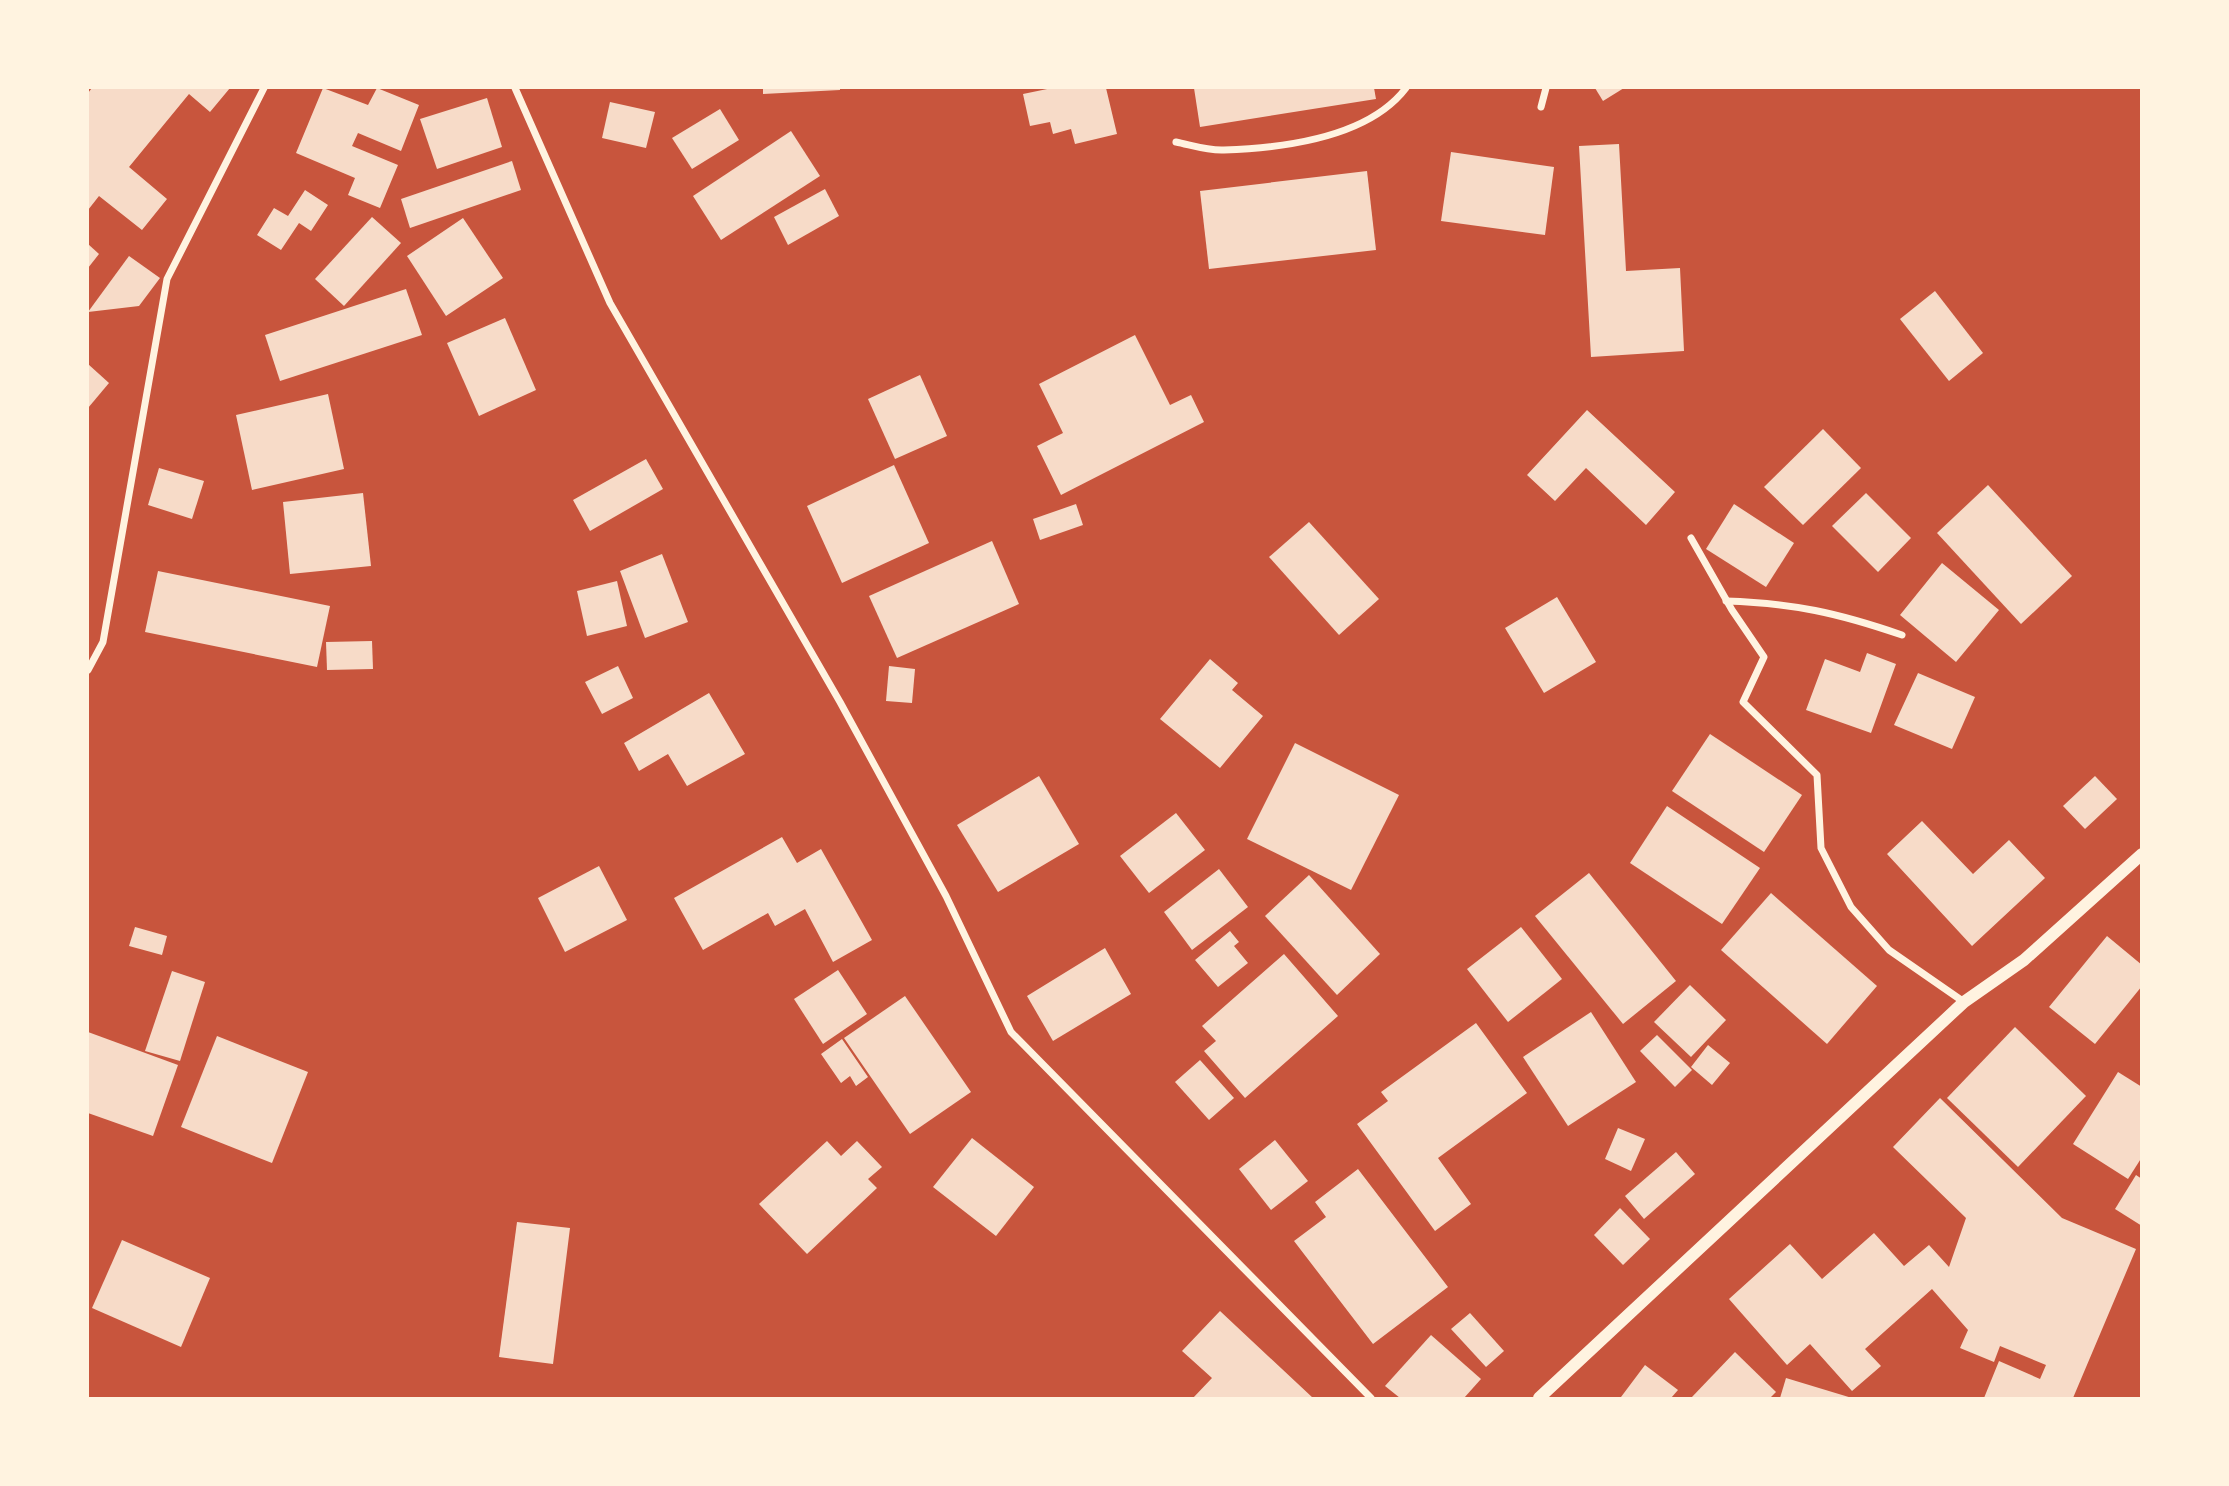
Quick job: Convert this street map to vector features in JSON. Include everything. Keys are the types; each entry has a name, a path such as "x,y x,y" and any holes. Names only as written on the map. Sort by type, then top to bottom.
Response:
{"street":[{"path":"88,670 103,642 167,279 264,88"},
{"path":"515,88 610,303 840,702 946,896 1011,1032 1371,1398"},
{"path":"1176,142 1221,150 1337,133 1393,105 1406,88"},
{"path":"1541,107 1546,88"},
{"path":"1691,538 1727,601 1764,657 1743,702 1817,775 1821,848 1851,907 1889,950 1964,1002"},
{"path":"1727,601 1784,603 1855,618 1902,635"},
{"path":"1539,1398 1964,1002 2024,960 2141,854"}],"building":[{"path":"92,88 230,88 210,112 189,94 129,167 167,199 142,230 99,196 88,210 88,93"},
{"path":"323,88 368,105 377,88 419,105 401,151 358,133 352,146 398,165 380,208 348,195 355,178 296,153"},
{"path":"763,88 840,88 840,90 763,94"},
{"path":"1052,88 1106,88 1117,134 1075,144 1071,129 1053,134 1050,122 1030,126 1023,94"},
{"path":"1194,88 1374,88 1376,99 1200,127"},
{"path":"1595,88 1624,88 1603,101"},
{"path":"487,98 502,147 437,169 420,119"},
{"path":"610,102 655,112 646,148 602,138"},
{"path":"720,109 739,140 692,169 672,138"},
{"path":"791,131 820,176 721,240 693,196"},
{"path":"1619,144 1626,271 1680,268 1684,351 1591,357 1579,146"},
{"path":"1451,152 1554,167 1545,235 1441,221"},
{"path":"512,161 521,190 410,228 401,199"},
{"path":"1367,171 1376,250 1209,269 1200,191"},
{"path":"825,189 839,216 788,245 774,217"},
{"path":"305,190 328,205 311,231 299,223 281,250 257,235 274,208 288,216"},
{"path":"372,217 401,243 344,306 315,279"},
{"path":"463,218 503,278 446,316 407,256"},
{"path":"88,244 99,254 88,268"},
{"path":"129,256 160,278 139,306 88,312"},
{"path":"406,289 422,335 280,381 265,335"},
{"path":"1935,291 1983,353 1949,381 1900,319"},
{"path":"505,318 536,390 479,416 447,343"},
{"path":"1135,335 1170,405 1191,395 1204,422 1061,495 1037,446 1063,433 1039,384"},
{"path":"88,364 109,383 88,408"},
{"path":"920,375 947,436 895,459 868,399"},
{"path":"328,394 344,469 252,490 236,415"},
{"path":"1587,410 1675,492 1646,525 1586,468 1555,501 1527,475"},
{"path":"1823,429 1861,468 1803,525 1764,487"},
{"path":"646,459 663,489 590,531 573,500"},
{"path":"894,465 929,543 842,583 807,506"},
{"path":"159,468 204,481 192,519 148,505"},
{"path":"1988,485 2072,576 2021,624 1937,533"},
{"path":"363,493 371,566 290,574 283,502"},
{"path":"1866,493 1911,538 1878,572 1832,526"},
{"path":"1076,504 1083,525 1040,540 1033,519"},
{"path":"1734,504 1794,543 1766,587 1706,549"},
{"path":"1309,522 1379,599 1339,635 1269,557"},
{"path":"992,541 1019,604 897,658 869,596"},
{"path":"662,554 688,622 645,638 620,571"},
{"path":"1942,563 1999,610 1956,662 1900,615"},
{"path":"158,571 330,606 317,667 145,632"},
{"path":"617,581 627,626 587,636 577,591"},
{"path":"1557,597 1596,662 1544,693 1505,628"},
{"path":"372,641 373,669 327,670 326,642"},
{"path":"1867,653 1896,664 1871,733 1806,710 1825,659 1860,672"},
{"path":"1210,659 1238,683 1232,690 1263,716 1220,768 1160,719"},
{"path":"618,666 633,698 602,714 585,682"},
{"path":"889,666 915,669 912,703 886,701"},
{"path":"1918,673 1975,697 1952,749 1894,725"},
{"path":"709,693 745,754 687,786 668,754 639,771 624,743"},
{"path":"1710,734 1802,795 1764,852 1672,791"},
{"path":"1295,743 1399,795 1351,890 1247,839"},
{"path":"1039,776 1079,844 998,892 957,825"},
{"path":"2095,776 2117,799 2085,829 2063,806"},
{"path":"1667,806 1760,868 1722,924 1630,863"},
{"path":"1176,813 1205,850 1149,893 1120,856"},
{"path":"1922,821 1973,874 2009,840 2045,878 1972,946 1887,854"},
{"path":"782,837 797,863 821,849 872,940 833,962 805,909 775,926 768,913 703,950 674,898"},
{"path":"599,866 627,920 565,952 538,898"},
{"path":"1219,869 1248,907 1192,950 1164,912"},
{"path":"1589,873 1676,981 1623,1024 1535,916"},
{"path":"1309,875 1380,954 1337,995 1265,916"},
{"path":"1771,893 1877,986 1827,1044 1721,950"},
{"path":"135,927 167,936 162,955 129,946"},
{"path":"1521,927 1562,979 1508,1022 1467,969"},
{"path":"1230,931 1239,942 1234,946 1248,963 1218,987 1195,960"},
{"path":"2107,936 2142,965 2142,986 2095,1044 2049,1007"},
{"path":"1105,948 1131,994 1053,1041 1027,996"},
{"path":"1284,954 1338,1016 1245,1098 1204,1051 1216,1041 1202,1026"},
{"path":"838,970 867,1014 823,1044 794,999"},
{"path":"172,971 205,982 180,1061 145,1051"},
{"path":"1690,985 1726,1020 1691,1057 1654,1022"},
{"path":"905,996 971,1092 910,1134 844,1038"},
{"path":"1591,1012 1636,1082 1568,1126 1523,1057"},
{"path":"1476,1023 1527,1093 1438,1158 1471,1204 1435,1231 1357,1124 1388,1101 1381,1092"},
{"path":"2015,1027 2086,1096 2018,1167 1947,1098"},
{"path":"88,1032 178,1065 153,1136 88,1113"},
{"path":"1657,1035 1692,1070 1675,1087 1640,1051"},
{"path":"217,1036 308,1072 272,1163 181,1127"},
{"path":"842,1039 868,1077 856,1086 850,1076 841,1083 821,1054"},
{"path":"1708,1045 1730,1063 1712,1085 1691,1067"},
{"path":"1200,1060 1234,1098 1209,1120 1175,1082"},
{"path":"2118,1072 2142,1087 2142,1157 2128,1179 2073,1144"},
{"path":"1940,1098 2062,1218 2136,1249 2073,1398 1984,1398 1999,1361 2040,1379 2046,1365 2000,1346 1994,1362 1960,1348 1968,1330 1932,1289 1865,1349 1881,1366 1852,1391 1810,1344 1787,1365 1729,1299 1790,1244 1822,1279 1874,1233 1904,1266 1929,1245 1949,1267 1966,1218 1893,1147"},
{"path":"1618,1128 1645,1139 1631,1171 1605,1159"},
{"path":"972,1138 1034,1187 996,1236 933,1187"},
{"path":"1275,1140 1308,1181 1271,1210 1239,1169"},
{"path":"827,1141 841,1156 857,1141 882,1167 868,1179 877,1188 807,1254 759,1204"},
{"path":"1676,1152 1695,1174 1644,1219 1625,1196"},
{"path":"1358,1169 1448,1287 1373,1344 1294,1241 1326,1217 1315,1202"},
{"path":"2136,1175 2142,1179 2142,1226 2115,1209"},
{"path":"1620,1208 1650,1239 1623,1265 1594,1235"},
{"path":"517,1222 570,1228 553,1364 499,1357"},
{"path":"122,1240 210,1278 181,1347 92,1308"},
{"path":"1220,1311 1313,1398 1193,1398 1212,1378 1182,1351"},
{"path":"1470,1313 1504,1351 1486,1367 1451,1329"},
{"path":"1431,1335 1481,1379 1464,1398 1400,1398 1385,1386"},
{"path":"1735,1352 1776,1392 1770,1398 1691,1398"},
{"path":"1645,1365 1678,1390 1671,1398 1621,1397"},
{"path":"1786,1378 1852,1398 1780,1398"}]}
